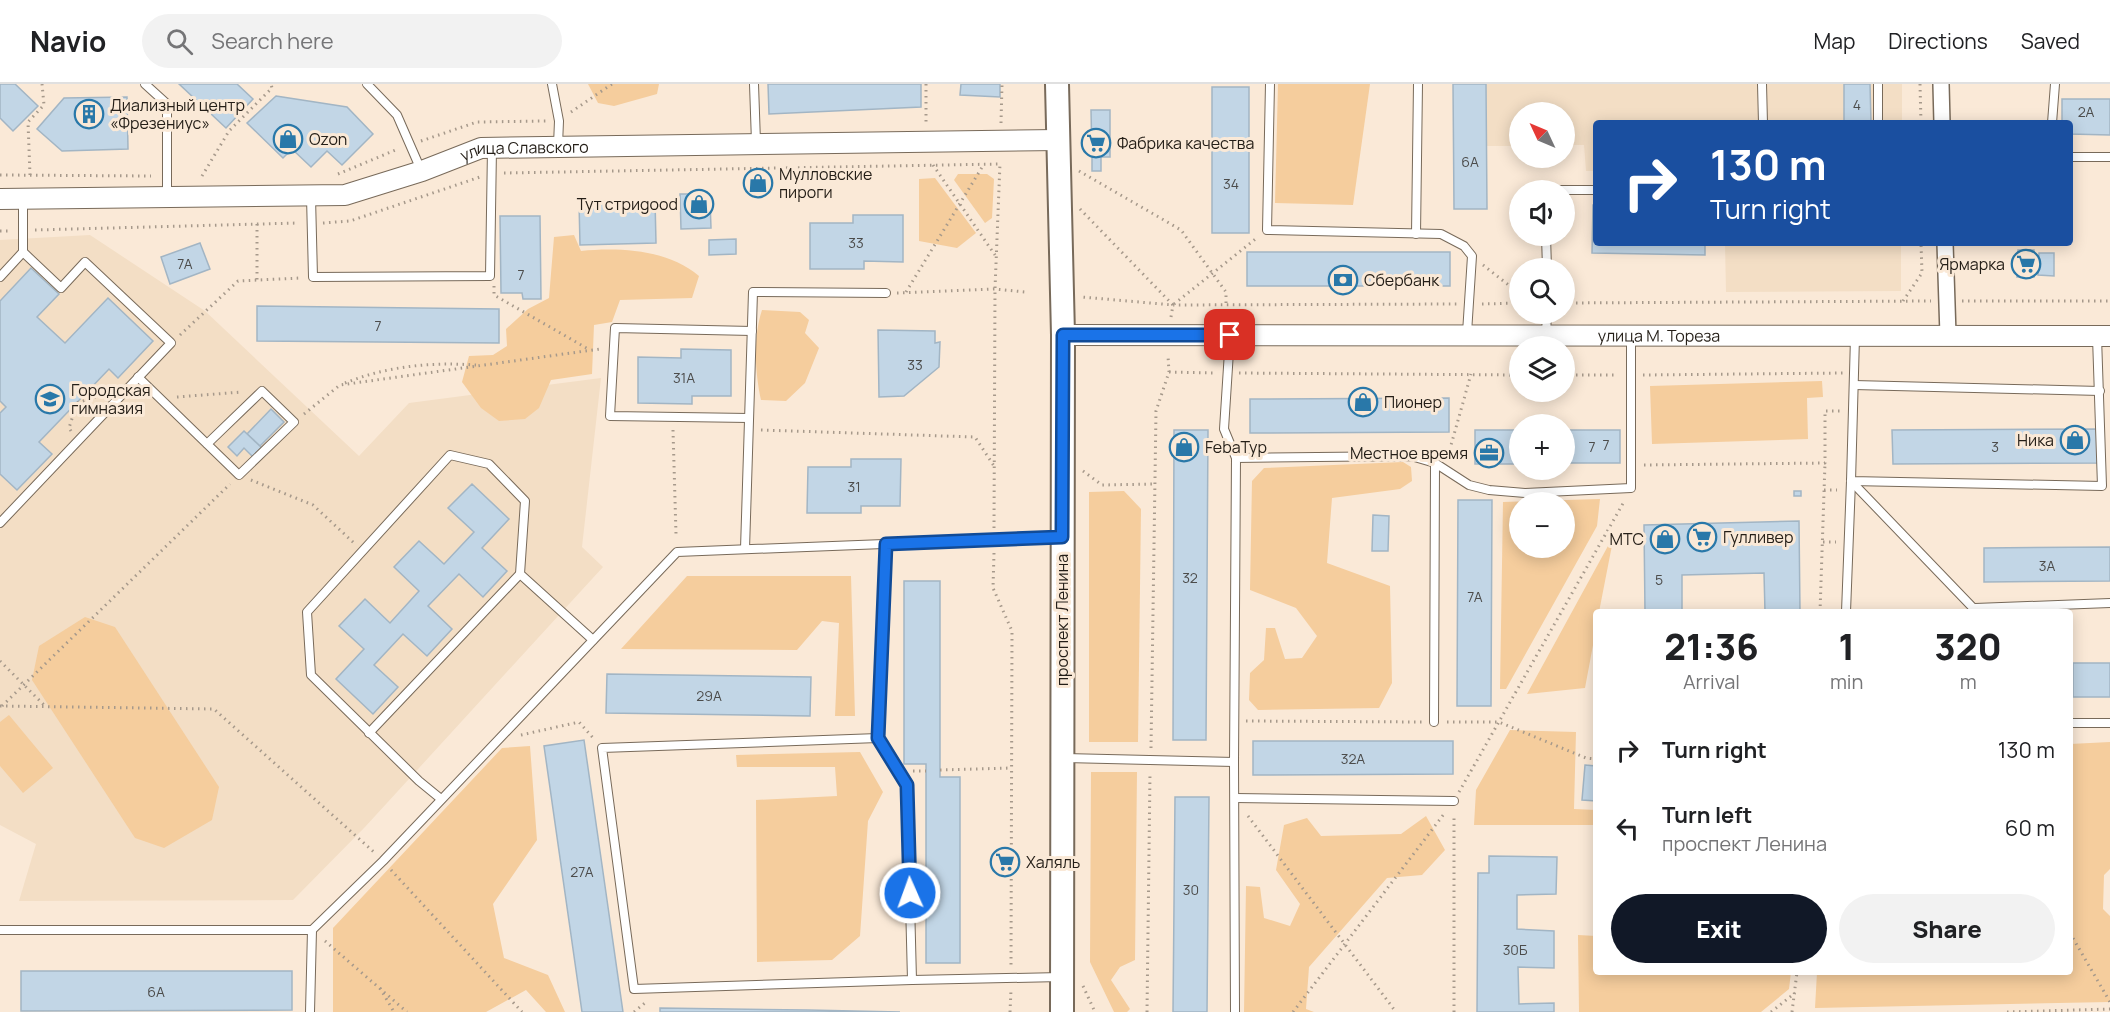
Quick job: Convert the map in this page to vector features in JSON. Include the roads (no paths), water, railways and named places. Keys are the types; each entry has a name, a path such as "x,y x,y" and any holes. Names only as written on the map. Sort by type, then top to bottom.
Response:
{"main road":[{"name":"проспект Ленина","path":"1057,84 1063,335 1062,1012"}],"street":[{"path":"1941,84 1942,120"},
{"name":"улица Славского","path":"0,199 345,195 422,171 482,148 1058,140"},
{"path":"1945,246 1948,335"},
{"name":"улица М. Тореза","path":"1063,335 2103,336"}],"lane":[{"path":"145,84 167,104 167,197"},
{"path":"367,84 397,115 422,171"},
{"path":"552,84 559,121 558,147"},
{"path":"754,84 756,144"},
{"path":"1270,84 1266,230 1441,234 1454,239 1472,256 1467,335"},
{"path":"1416,234 1418,84"},
{"path":"1762,84 1763,120"},
{"path":"1878,84 1878,120"},
{"path":"2052,120 2055,84"},
{"path":"311,196 313,277 490,276 492,148"},
{"path":"2073,157 2110,157"},
{"path":"1575,190 1593,190"},
{"path":"0,277 23,252 23,199"},
{"path":"0,523 171,343 85,262 61,288 23,252"},
{"path":"745,549 753,292 886,293"},
{"path":"1546,335 1547,324"},
{"path":"749,418 610,416 615,328 752,332"},
{"path":"1230,335 1224,429 1236,458 1235,1012"},
{"path":"1236,458 1411,456 1435,463 1470,485 1489,490 1525,493 1631,488 1631,335"},
{"path":"1846,609 1855,335"},
{"path":"1851,481 2102,486 2106,469 2100,391 2103,336"},
{"path":"138,377 161,398 207,444 239,475 294,422 262,391 207,444"},
{"path":"1854,385 2100,391"},
{"path":"369,733 520,574 525,501 489,464 450,455 307,612 311,675 369,733 441,799"},
{"path":"1434,722 1435,463"},
{"path":"1851,481 1975,609"},
{"path":"0,930 312,930 383,861 677,552 1062,537"},
{"path":"886,544 878,738 907,785 912,980"},
{"path":"520,574 593,640"},
{"path":"1995,609 2110,603"},
{"path":"2073,723 2110,723"},
{"path":"878,738 602,748 634,989 1062,977"},
{"path":"1062,758 1234,762"},
{"path":"1235,798 1454,801"},
{"path":"310,1012 312,930"}],"place":[{"name":"Диализный центр «Фрезениус»","path":"89,114"},
{"name":"Ozon","path":"288,139"},
{"name":"Фабрика качества","path":"1096,143"},
{"name":"Мулловские пироги","path":"758,183"},
{"name":"Тут стриgood","path":"699,204"},
{"name":"Ярмарка","path":"2026,264"},
{"name":"Сбербанк","path":"1343,280"},
{"name":"Городская гимназия","path":"50,399"},
{"name":"Пионер","path":"1363,402"},
{"name":"Ника","path":"2075,440"},
{"name":"FebaТур","path":"1184,447"},
{"name":"Местное время","path":"1489,453"},
{"name":"Гулливер","path":"1702,537"},
{"name":"МТС","path":"1665,539"},
{"name":"Халяль","path":"1005,862"}]}
